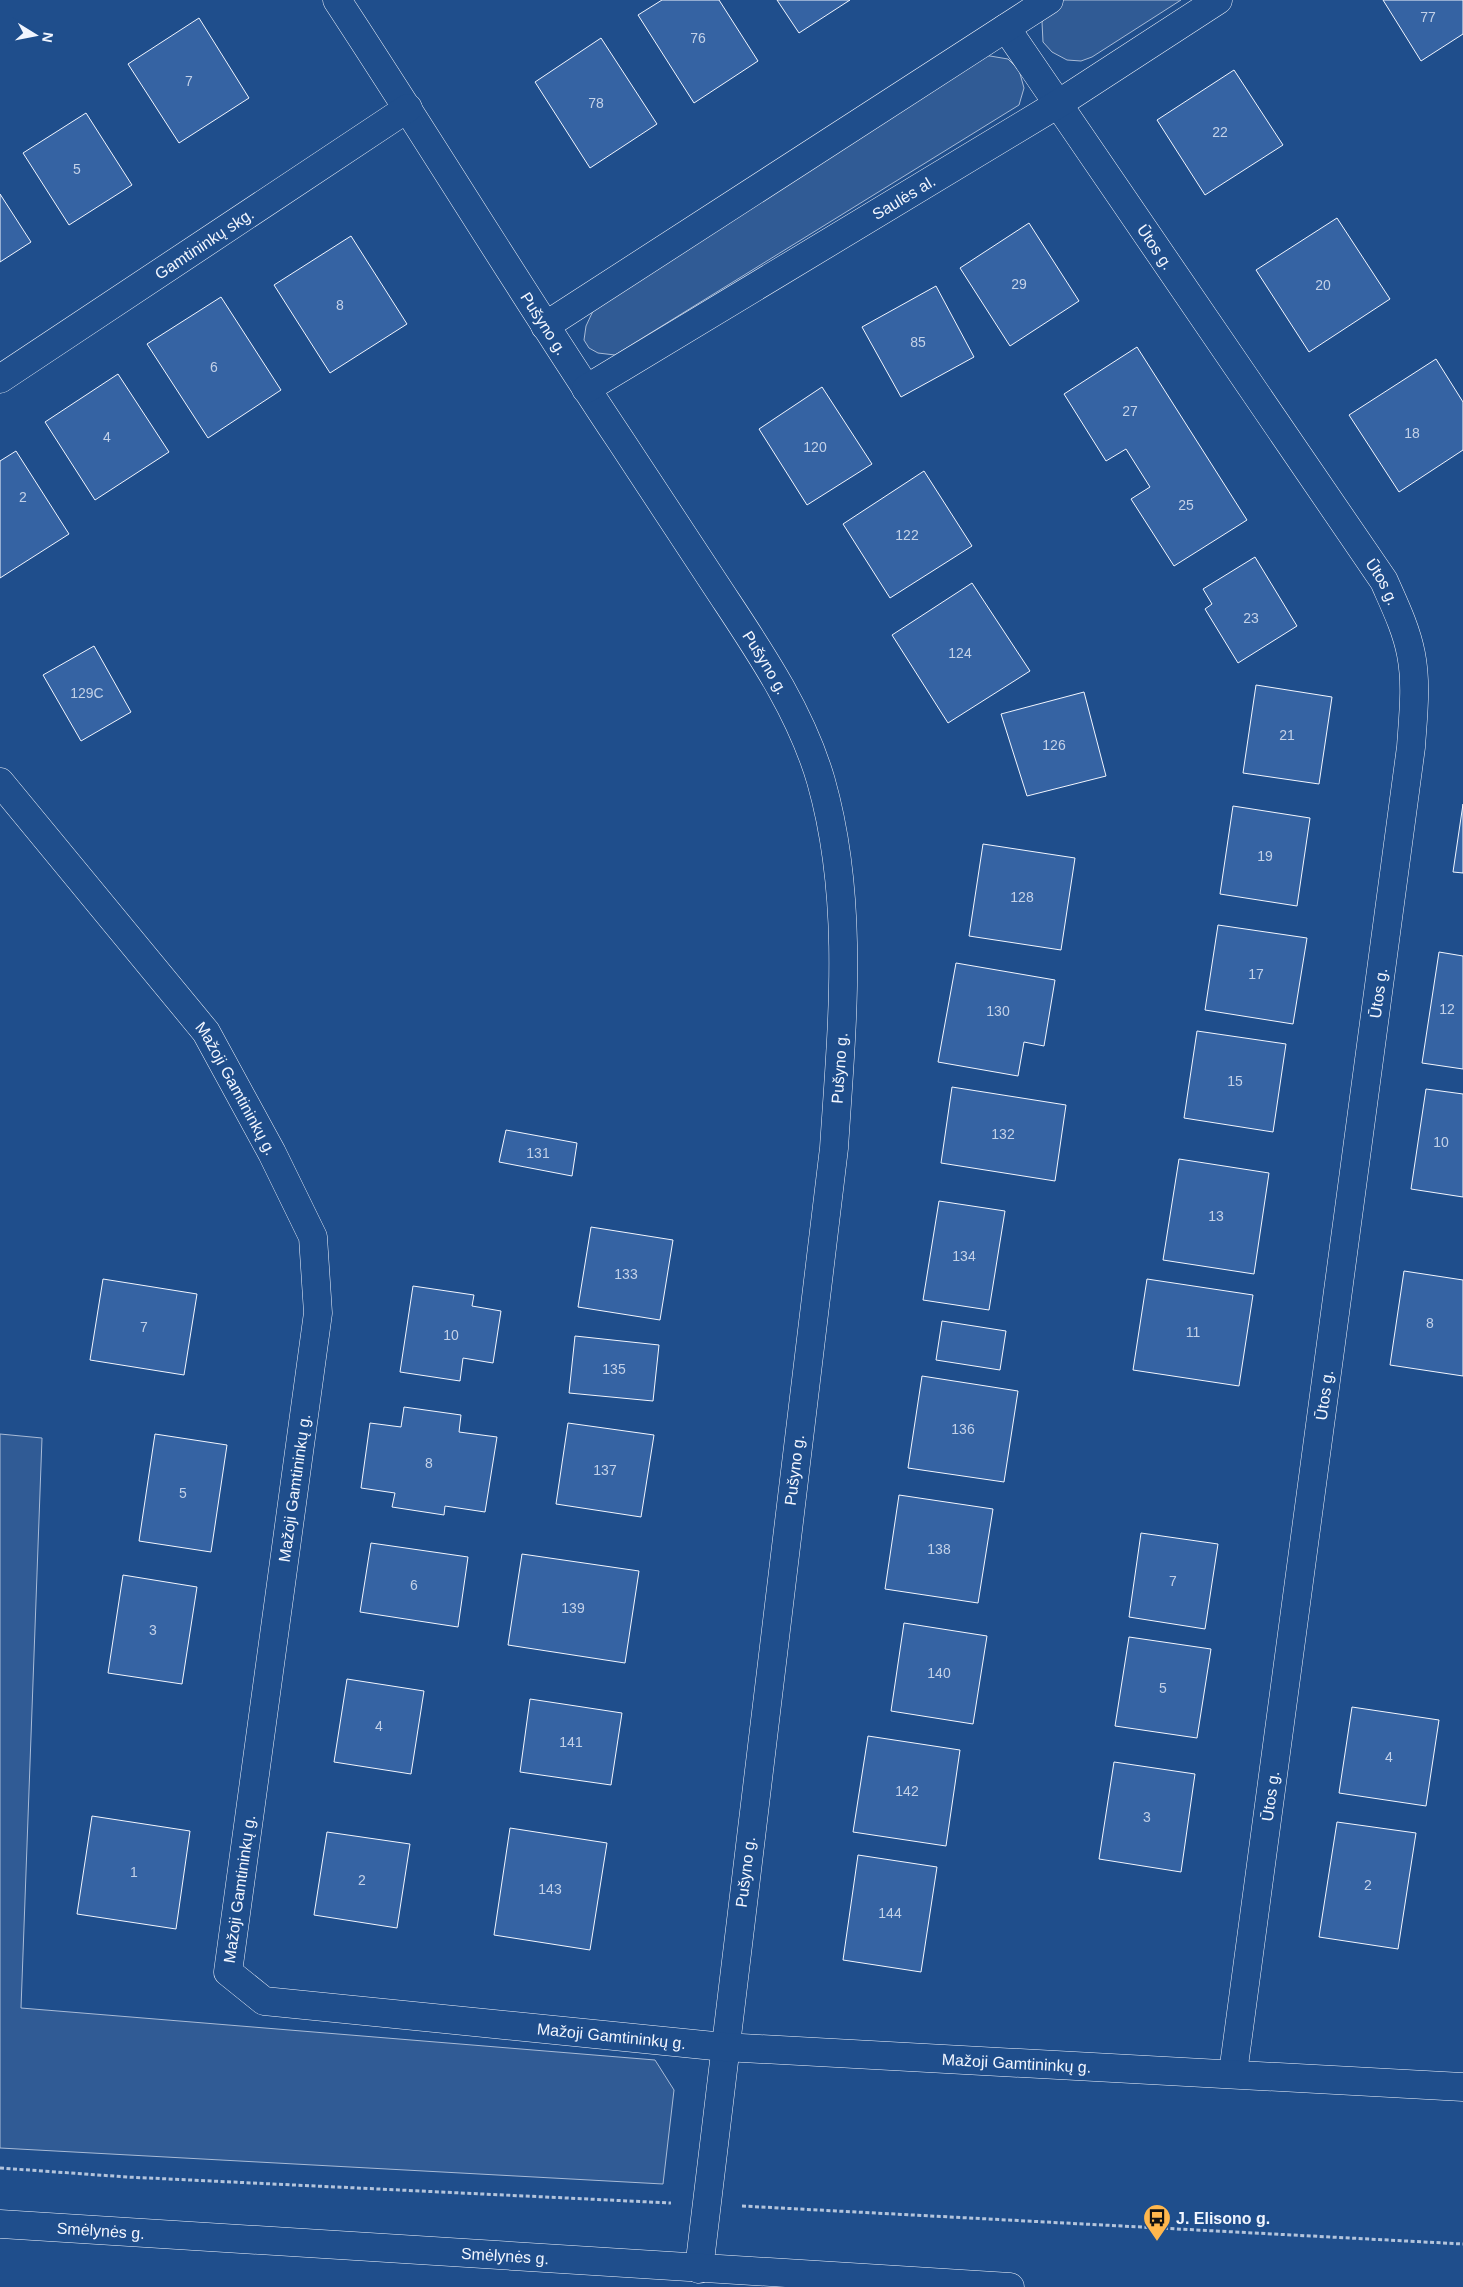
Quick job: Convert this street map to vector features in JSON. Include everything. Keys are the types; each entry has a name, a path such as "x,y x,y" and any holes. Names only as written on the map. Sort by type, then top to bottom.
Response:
{"main road":[{"name":"Pušyno g.","path":"337,0 408,108 545,326 775,676 798,724 820,778 832,830 842,902 845,977 834,1148 698,2269"},
{"path":"545,326 1050,0"},
{"name":"Saulės al.","path":"586,389 1058,104 1218,0"},
{"name":"Ūtos g.","path":"1006,28 1384,581 1401,620 1411,654 1415,697 1411,748 1233,2073"},
{"name":"Gamtininkų skg.","path":"0,379 408,108"},
{"name":"Mažoji Gamtininkų g.","path":"0,782 206,1032 272,1153 313,1237 318,1313 228,1972 264,2001 724,2048 1233,2073 1463,2087"},
{"name":"Smėlynės g.","path":"0,2224 1010,2287"}],"shaded area":[{"path":"1063,0 1181,0 1092,57 1081,61 1067,60 1052,52 1043,42 1042,22 1050,9"},
{"path":"978,54 1008,59 1019,70 1024,88 1019,105 615,355 598,353 589,348 584,340 586,326 593,311"},
{"path":"0,1434 42,1438 21,2008 655,2060 674,2090 663,2184 0,2148"}],"building":[{"path":"662,0 719,0 758,61 694,103 638,15"},
{"path":"777,0 850,0 799,33"},
{"path":"1383,0 1463,0 1463,34 1421,61"},
{"path":"199,18 249,98 179,143 128,64"},
{"path":"601,38 657,124 590,168 535,82"},
{"path":"1234,70 1283,145 1205,195 1157,120"},
{"path":"86,113 132,185 69,225 23,153"},
{"path":"0,194 31,242 0,262"},
{"path":"1337,218 1390,299 1309,352 1256,270"},
{"path":"1029,223 1079,301 1010,346 960,268"},
{"path":"351,236 407,324 330,373 274,285"},
{"path":"936,286 974,357 901,397 862,327"},
{"path":"221,297 281,390 208,438 147,344"},
{"path":"1137,347 1247,520 1174,566 1131,499 1150,487 1126,449 1106,461 1064,394"},
{"path":"1436,359 1463,402 1463,450 1399,492 1349,415"},
{"path":"118,374 169,452 95,500 45,422"},
{"path":"822,387 872,464 807,505 759,429"},
{"path":"16,451 69,534 0,578 0,461"},
{"path":"924,471 972,546 890,598 843,524"},
{"path":"1255,557 1297,626 1238,663 1205,609 1212,604 1203,589"},
{"path":"972,583 1030,671 948,723 892,635"},
{"path":"94,646 131,712 81,741 43,675"},
{"path":"1256,685 1332,697 1319,784 1243,773"},
{"path":"1084,692 1106,776 1027,796 1001,714"},
{"path":"1463,804 1463,873 1453,872"},
{"path":"1233,806 1310,818 1297,906 1220,894"},
{"path":"983,844 1075,858 1061,950 969,936"},
{"path":"1218,925 1307,938 1293,1024 1205,1010"},
{"path":"1439,952 1463,956 1463,1069 1422,1063"},
{"path":"956,963 1055,980 1044,1046 1024,1042 1018,1076 938,1062"},
{"path":"1197,1031 1286,1044 1273,1132 1184,1118"},
{"path":"952,1087 1066,1105 1055,1181 941,1163"},
{"path":"1426,1089 1463,1094 1463,1197 1411,1189"},
{"path":"506,1130 577,1143 572,1176 499,1162"},
{"path":"1179,1159 1269,1173 1254,1274 1163,1260"},
{"path":"939,1201 1005,1211 989,1310 923,1300"},
{"path":"591,1227 673,1240 660,1320 578,1307"},
{"path":"1404,1271 1463,1280 1463,1376 1390,1365"},
{"path":"103,1279 197,1294 184,1375 90,1360"},
{"path":"1147,1279 1253,1295 1239,1386 1133,1370"},
{"path":"413,1286 474,1295 472,1306 501,1311 493,1363 463,1358 460,1381 400,1372"},
{"path":"942,1321 1006,1331 1000,1370 936,1360"},
{"path":"575,1336 659,1345 653,1401 569,1393"},
{"path":"922,1376 1018,1391 1004,1482 908,1468"},
{"path":"404,1407 461,1415 459,1432 497,1437 485,1512 445,1506 444,1515 392,1507 395,1493 361,1488 370,1423 401,1427"},
{"path":"568,1423 654,1435 641,1517 556,1504"},
{"path":"155,1434 227,1445 211,1552 139,1541"},
{"path":"899,1495 993,1509 978,1603 885,1589"},
{"path":"1141,1533 1218,1544 1205,1629 1129,1617"},
{"path":"371,1543 468,1557 458,1627 360,1612"},
{"path":"522,1554 639,1571 625,1663 508,1645"},
{"path":"123,1575 197,1587 182,1684 108,1673"},
{"path":"904,1623 987,1636 973,1724 891,1711"},
{"path":"1129,1637 1211,1649 1197,1738 1115,1726"},
{"path":"347,1679 424,1691 411,1774 334,1762"},
{"path":"530,1699 622,1713 611,1785 520,1772"},
{"path":"1352,1707 1439,1720 1426,1806 1339,1793"},
{"path":"868,1736 960,1750 946,1846 853,1832"},
{"path":"1114,1762 1195,1774 1181,1872 1099,1859"},
{"path":"92,1816 190,1831 176,1929 77,1914"},
{"path":"1337,1822 1416,1833 1398,1949 1319,1937"},
{"path":"510,1828 607,1843 590,1950 494,1935"},
{"path":"327,1832 410,1844 397,1928 314,1915"},
{"path":"858,1855 937,1867 921,1972 843,1960"}],"place":[{"name":"J. Elisono g.","path":"1157,2242"}]}
